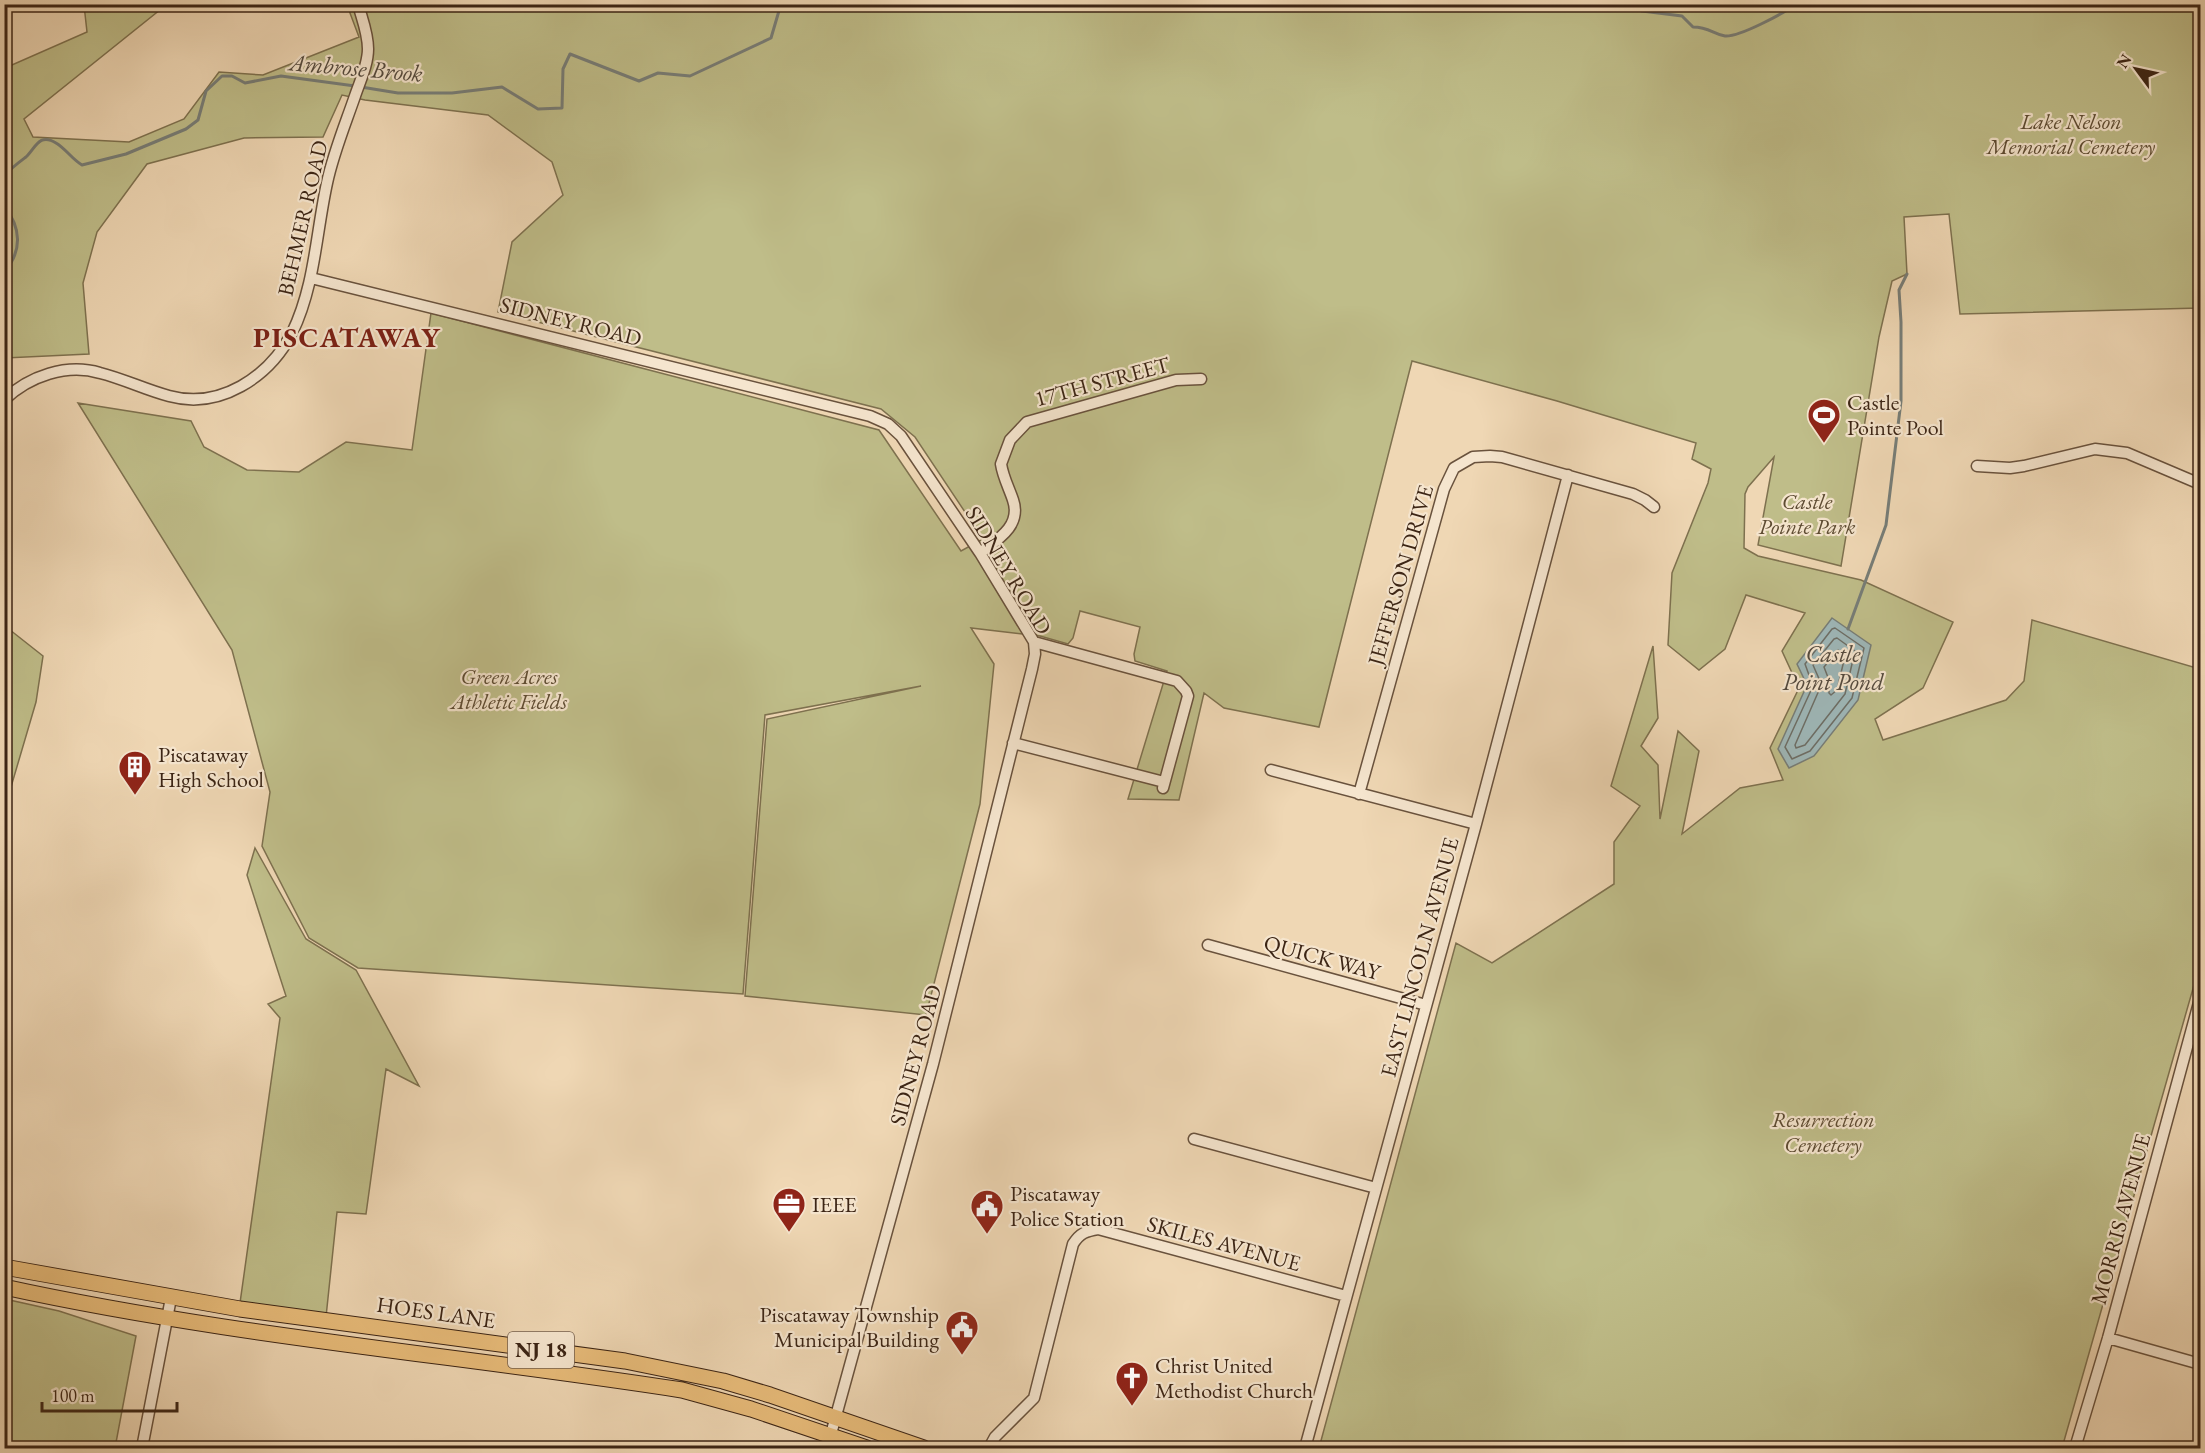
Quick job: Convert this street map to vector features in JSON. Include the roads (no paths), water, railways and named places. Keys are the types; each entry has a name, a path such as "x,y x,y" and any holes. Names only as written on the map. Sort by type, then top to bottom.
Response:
{"highway":[{"name":"HOES LANE","path":"4,1267 171,1298 625,1361 723,1381 836,1416 924,1449"},
{"name":"HOES LANE","path":"4,1287 167,1317 682,1390 751,1408 831,1434 867,1449"}],"street":[{"name":"BEHMER ROAD","path":"4,400 27,382 45,375 74,369 98,372 170,397 203,399 230,392 258,376 270,364 293,332 311,278 330,171 368,57 368,41 358,4"},
{"name":"SIDNEY ROAD","path":"311,278 870,416 888,424 901,436 980,553 1034,642 1035,654 1032,669 933,1064 831,1434"},
{"name":"17TH STREET","path":"980,553 1006,533 1013,521 1014,503 1000,464 1010,440 1027,422 1034,418 1176,380 1201,379"},
{"path":"1977,466 2010,468 2095,449 2127,453 2200,484"},
{"name":"JEFFERSON DRIVE","path":"1359,794 1444,489 1454,468 1473,457 1502,457 1633,494 1654,507"},
{"name":"EAST LINCOLN AVENUE","path":"1305,1449 1476,824 1568,475"},
{"path":"1013,743 1163,785 1188,696 1178,681 1034,642"},
{"path":"1271,770 1476,824"},
{"name":"QUICK WAY","path":"1209,945 1426,1005"},
{"name":"MORRIS AVENUE","path":"2075,1449 2108,1338 2200,999"},
{"path":"1194,1139 1376,1188"},
{"name":"SKILES AVENUE","path":"989,1449 995,1437 1034,1398 1073,1244 1079,1235 1088,1230 1098,1229 1346,1296"},
{"path":"142,1449 171,1298"},
{"path":"2108,1338 2200,1364"}],"water":[{"name":"Castle Point Pond","path":"1832,618 1871,645 1858,700 1814,756 1789,768 1778,749 1807,685 1797,664"}],"waterway":[{"name":"Ambrose Brook","path":"361,87 398,93 452,93 502,87 538,109 562,108 563,69 570,54 639,81 658,73 690,76 771,38 781,4"},
{"name":"Ambrose Brook","path":"1625,4 1642,11 1682,16 1693,27 1725,36 1751,29 1796,4"},
{"name":"Ambrose Brook","path":"4,176 41,140 50,140 60,145 82,165 126,154 186,129 198,120 206,91 222,76 232,76 245,83 281,76 355,86"},
{"name":"Ambrose Brook","path":"4,206 14,222 18,239 14,256 4,272"},
{"name":"Ambrose Brook","path":"1848,629 1886,525 1901,401 1899,290 1907,274"}],"place":[{"name":"Castle Pointe Pool","path":"1824,444"},
{"name":"Piscataway High School","path":"135,796"},
{"name":"IEEE","path":"789,1233"},
{"name":"Piscataway Police Station","path":"987,1235"},
{"name":"Piscataway Township Municipal Building","path":"962,1356"},
{"name":"Christ United Methodist Church","path":"1132,1407"}],"district":[{"name":"PISCATAWAY","path":"347,337"}],"park label":[{"name":"Lake Nelson Memorial Cemetery","path":"2071,134"},
{"name":"Castle Pointe Park","path":"1807,514"},
{"name":"Green Acres Athletic Fields","path":"509,688"},
{"name":"Resurrection Cemetery","path":"1823,1132"}]}
